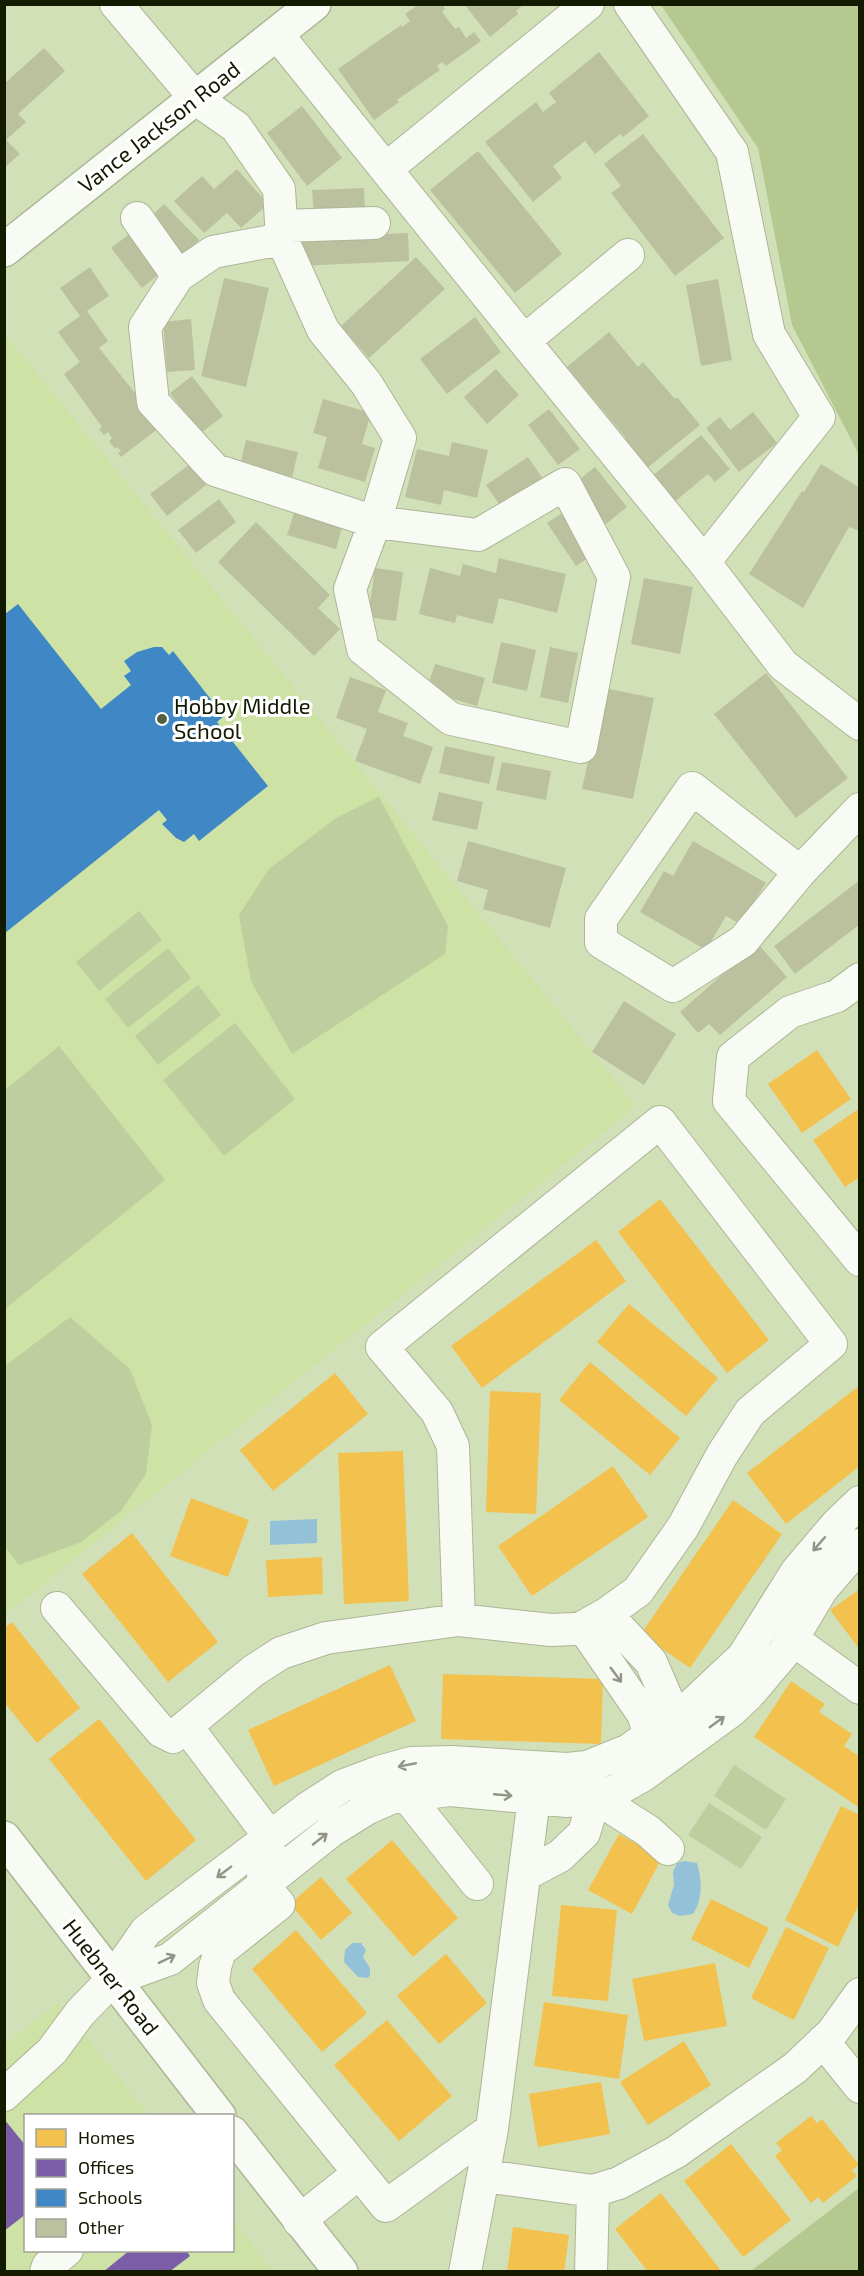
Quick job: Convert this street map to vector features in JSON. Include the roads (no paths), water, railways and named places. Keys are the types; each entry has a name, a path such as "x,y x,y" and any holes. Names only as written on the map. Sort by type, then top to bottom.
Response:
{"main road":[{"name":"Vance Jackson Road","path":"4,250 314,4"},
{"name":"Huebner Road","path":"4,1838 218,2114"},
{"path":"234,2136 341,2271"}],"street":[{"path":"116,4 196,99 236,127 279,189 282,233 323,330 366,383 400,438 375,522 350,589 363,649 451,719 582,747 614,577 565,484 478,535 375,522 215,470 153,402 145,327 178,276 213,252 282,233 374,223"},
{"path":"386,169 588,4"},
{"path":"630,4 732,152 769,334 819,417 704,562"},
{"path":"277,34 704,562 783,665 860,724"},
{"path":"137,218 178,276"},
{"path":"524,341 628,255"},
{"path":"800,872 692,788 601,919 601,942 673,986 743,941 800,872 860,809"},
{"path":"860,979 837,996 790,1012 733,1057 729,1101 860,1260"},
{"path":"57,1608 161,1731 173,1737 254,1671 281,1653 326,1638 459,1620 551,1630 573,1629 594,1620 638,1591 683,1527 722,1455 750,1412 831,1344 660,1122 382,1347 437,1412 453,1446 459,1620"},
{"path":"112,1980 170,1959 331,1831 368,1808 393,1797 406,1795 451,1776 587,1767 629,1750 668,1740 731,1711 749,1694 783,1654 792,1639 810,1580 837,1524 860,1502"},
{"path":"4,2094 52,2051 80,2013 112,1980 146,1931 308,1808 342,1786 411,1763 534,1798 567,1801 595,1797 617,1790 668,1740 714,1685 743,1657 810,1580 860,1545"},
{"path":"594,1620 651,1662 668,1740"},
{"path":"792,1639 860,1688"},
{"path":"187,1727 270,1837 262,1884"},
{"path":"526,1874 560,1857 584,1833 595,1797 587,1767"},
{"path":"406,1795 477,1884"},
{"path":"595,1797 648,1831 668,1849"},
{"path":"465,2271 485,2176 492,2129 534,1798"},
{"path":"262,1884 279,1904 220,1951 214,1967 213,1983 219,2000 386,2206 492,2129"},
{"path":"485,2176 593,2190 619,2182 676,2152 795,2068 832,2033 860,1994"},
{"path":"823,2042 860,2088"},
{"path":"299,2220 359,2173"},
{"path":"591,2271 593,2190"},
{"path":"46,2271 48,2266 65,2252"}],"water":[{"path":"317,1519 317,1543 270,1545 270,1521"},
{"path":"684,1861 697,1863 701,1889 699,1902 693,1914 680,1916 672,1913 668,1905 674,1885 673,1872 677,1863"},
{"path":"352,1943 361,1943 366,1950 363,1957 370,1968 368,1978 358,1977 344,1962 345,1950"}],"place":[{"name":"Hobby Middle School","path":"162,719"}]}
